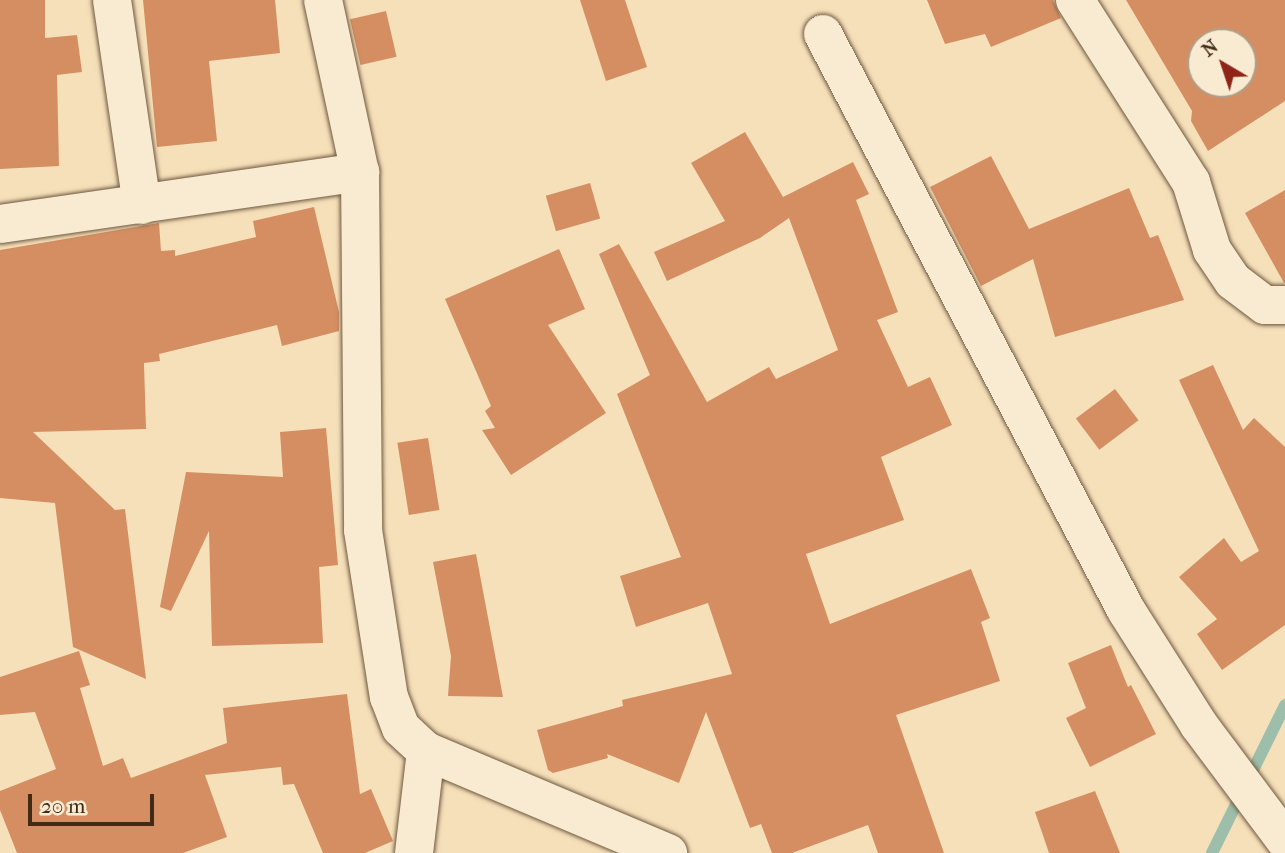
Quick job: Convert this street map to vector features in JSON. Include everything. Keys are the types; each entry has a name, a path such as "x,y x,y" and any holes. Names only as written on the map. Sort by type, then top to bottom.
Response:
{"street":[{"path":"111,0 142,205"},
{"path":"323,0 360,172 363,530 389,697 401,728 426,751 668,853"},
{"path":"1075,0 1191,182 1212,250 1233,281 1265,305 1285,304"},
{"path":"823,34 1126,610 1199,725 1285,840"},
{"path":"0,224 360,172"},
{"path":"414,853 426,751"}],"building":[{"path":"0,0 45,0 45,38 77,35 82,72 57,75 59,166 0,169"},
{"path":"143,0 275,0 280,53 209,61 217,141 157,147"},
{"path":"580,0 625,0 647,67 606,81"},
{"path":"927,0 1053,0 1061,18 991,47 985,34 945,44"},
{"path":"1126,0 1285,0 1285,101 1208,151 1191,121 1192,111"},
{"path":"386,11 397,57 361,65 350,19"},
{"path":"745,132 783,197 853,162 869,194 856,200 898,312 877,320 908,387 930,377 952,425 881,457 904,520 806,554 830,624 971,569 990,618 981,622 1000,681 896,715 944,853 878,853 868,825 792,853 772,853 761,824 750,828 706,712 679,783 607,754 608,758 553,773 548,770 537,730 623,706 622,700 732,674 708,603 636,627 620,576 681,557 617,394 650,375 599,254 619,244 707,402 769,367 776,379 838,350 789,218 760,238 667,281 654,252 725,221 691,163"},
{"path":"991,156 1029,229 1129,188 1150,238 1158,235 1184,300 1055,337 1033,259 981,286 930,187"},
{"path":"590,183 600,219 556,231 546,196"},
{"path":"1285,190 1285,283 1284,283 1245,213"},
{"path":"314,207 339,312 339,331 282,346 277,325 159,354 160,361 144,363 146,429 33,432 115,510 125,509 146,679 73,647 55,503 0,498 0,250 159,223 161,251 175,250 175,256 256,237 253,221"},
{"path":"559,249 585,309 548,325 606,413 511,475 482,430 495,428 485,411 491,406 445,299"},
{"path":"1213,365 1243,430 1254,418 1285,447 1285,625 1222,670 1197,634 1217,619 1179,577 1224,538 1241,562 1259,551 1179,380"},
{"path":"1115,389 1138,420 1099,450 1076,418"},
{"path":"326,428 338,565 319,567 323,643 212,646 209,531 171,611 160,607 186,472 283,477 280,432"},
{"path":"428,438 439,510 409,515 397,443"},
{"path":"476,554 503,697 448,696 451,656 433,562"},
{"path":"1111,645 1128,687 1131,685 1156,734 1090,767 1066,718 1086,708 1068,663"},
{"path":"79,651 90,685 80,688 103,766 123,758 131,778 227,743 223,708 347,694 360,794 371,789 393,841 365,853 323,853 294,784 283,785 281,767 205,775 227,837 183,853 17,853 0,810 0,791 56,769 35,712 0,715 0,677"},
{"path":"1095,791 1120,853 1049,853 1035,812"}],"waterway":[{"path":"1212,853 1285,705"}]}
